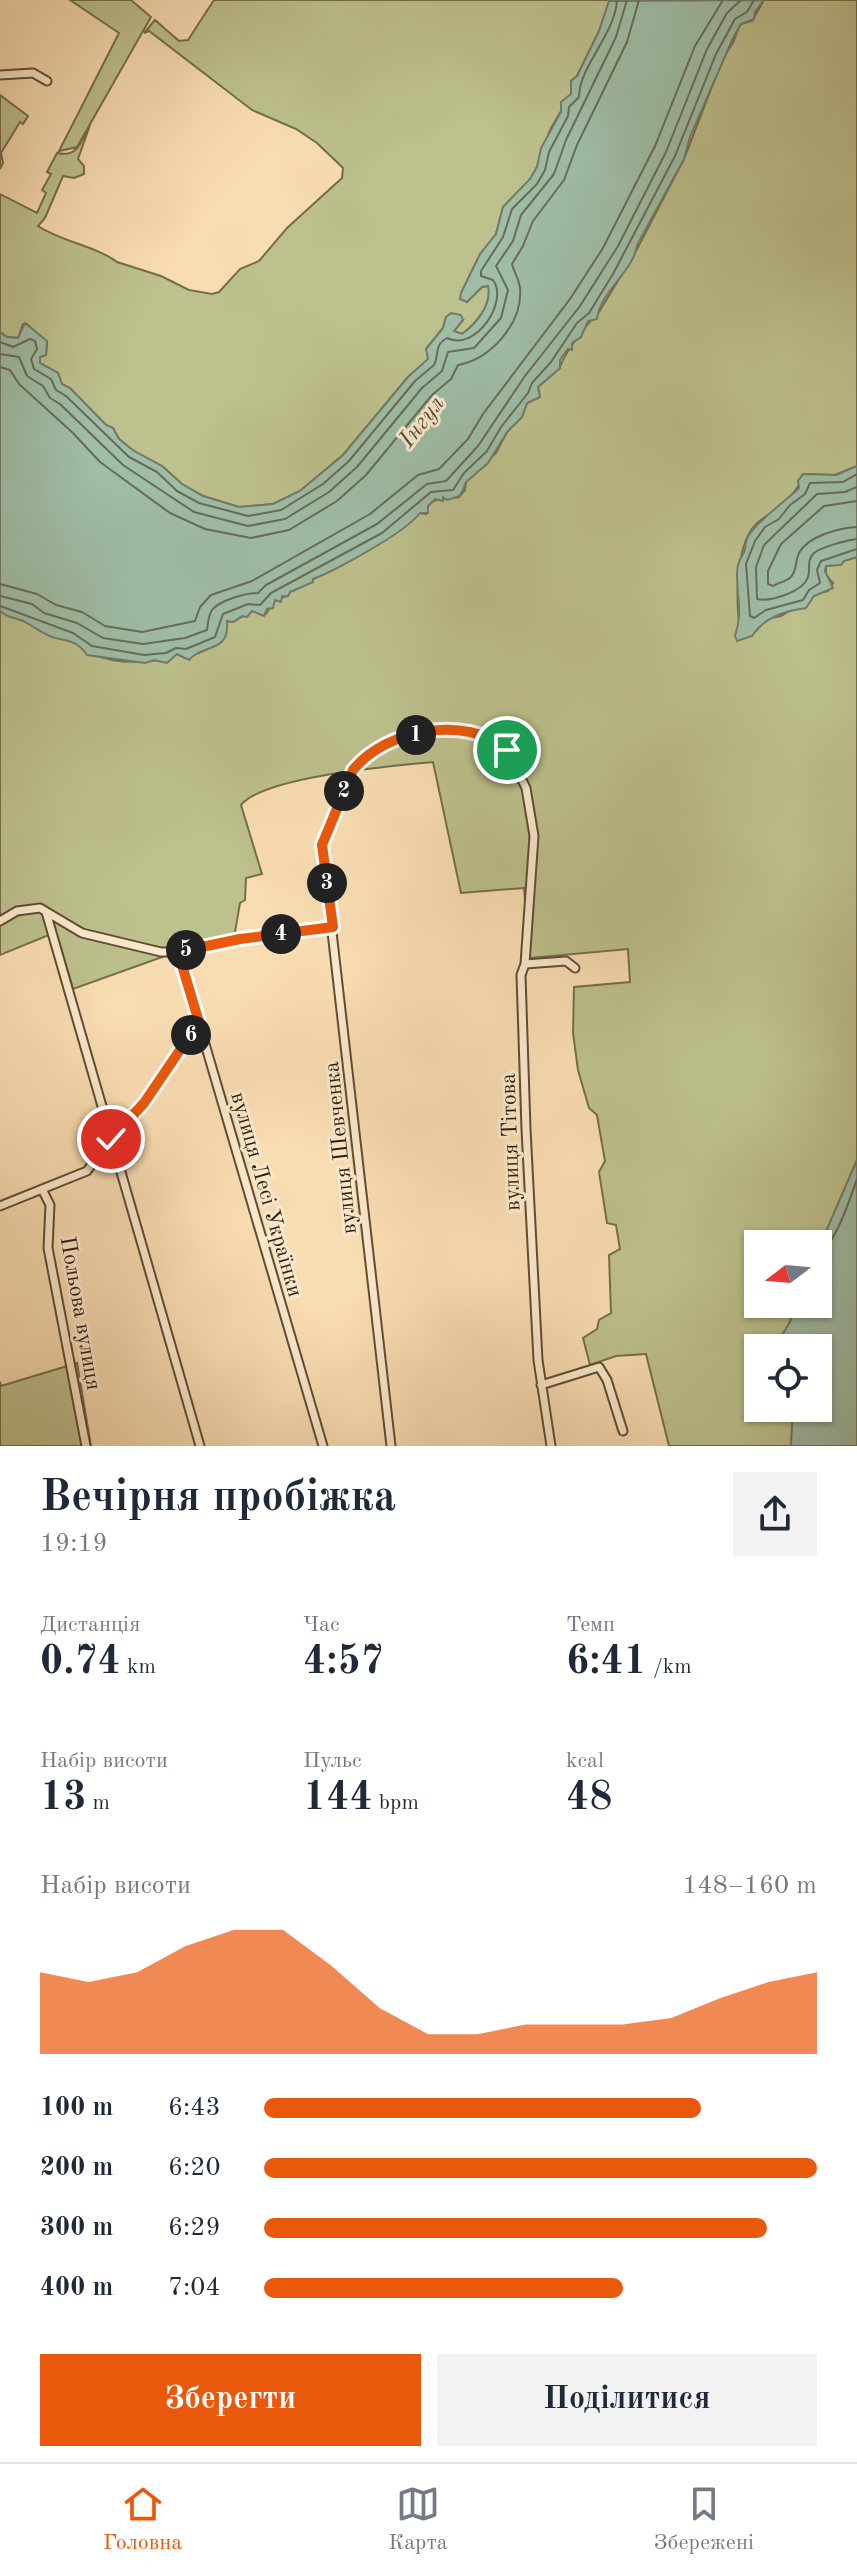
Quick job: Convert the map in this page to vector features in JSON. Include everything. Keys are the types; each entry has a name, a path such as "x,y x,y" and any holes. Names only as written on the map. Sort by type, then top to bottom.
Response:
{"street":[{"path":"0,75 33,73 47,81"},
{"name":"вулиця Тітова","path":"322,845 353,770 367,754 422,733 450,729 491,738 507,750 526,788 534,836 521,984 525,1100 541,1385 551,1446"},
{"name":"вулиця Шевченка","path":"322,845 391,1446"},
{"path":"0,921 30,907 103,940 178,952 240,939 333,927"},
{"path":"46,912 200,1446"},
{"name":"вулиця Лесі Українки","path":"178,952 323,1446"},
{"path":"525,964 566,961 575,968"},
{"path":"0,1206 87,1171 144,1103 199,1022"},
{"name":"Польова вулиця","path":"42,1189 50,1205 48,1248 86,1446"},
{"path":"541,1385 593,1366 603,1370 623,1431"}],"green space":[{"path":"70,0 131,0 151,17 77,147 59,151 119,33"},
{"path":"214,0 610,0 599,31 577,76 571,81 571,94 550,130 531,179 503,207 496,234 480,255 461,293 467,302 482,287 489,286 488,300 473,325 462,334 454,331 463,320 446,317 443,328 426,349 429,359 408,377 343,455 300,491 273,504 239,507 203,496 182,484 162,466 134,452 119,439 113,428 106,425 70,388 62,385 58,373 40,363 40,357 46,355 47,343 27,324 23,324 18,338 7,337 0,332 0,194 37,213 46,193 42,190 51,174 47,172 57,153 74,151 90,125 78,159 84,166 84,174 74,178 63,176 45,218 38,226 189,290 212,294 219,292 240,269 259,261 287,228 342,178 343,168 317,143 296,129 252,110 149,31 144,33 155,20 179,41 188,40"},
{"path":"764,0 857,0 857,466 835,475 803,474 792,495 753,528 741,557 738,609 742,638 756,631 766,619 781,616 818,593 828,591 833,583 826,575 826,566 857,557 857,1160 828,1230 744,1230 744,1318 791,1320 783,1334 744,1334 744,1422 792,1422 791,1446 669,1446 646,1354 616,1356 590,1365 583,1338 597,1329 599,1320 611,1313 609,1255 620,1249 616,1225 607,1223 599,1172 605,1161 597,1115 589,1108 578,1070 573,1033 574,987 630,982 628,949 530,958 524,888 461,893 433,762 302,780 254,795 241,805 262,874 246,878 245,900 240,903 234,938 190,947 73,989 56,932 0,955 0,611 72,641 90,653 112,660 158,660 177,654 185,658 218,642 227,621 233,622 252,611 266,614 275,600 288,596 290,592 367,551 419,513 426,514 430,503 459,497 465,490 466,482 496,453 507,432 522,417 527,403 540,397 538,387 560,368 575,340 596,317 636,251 684,159 723,58 740,24 752,21"},
{"path":"0,95 28,116 23,124 20,122 1,153 3,163 0,169"},
{"path":"77,1363 91,1446 0,1446 0,1382 1,1386"}],"water":[{"name":"Інгул","path":"764,0 754,19 741,24 733,38 690,137 684,159 637,245 630,264 599,309 597,319 588,321 581,337 572,343 572,350 568,349 560,360 560,368 538,387 540,397 527,403 522,417 507,432 488,463 466,482 459,496 447,500 443,497 443,501 435,499 428,506 428,513 420,513 384,541 290,592 288,596 282,596 281,602 275,600 273,608 267,609 264,616 252,611 247,617 227,621 224,639 189,660 177,654 167,663 87,655 72,642 48,636 0,611 0,332 7,337 18,338 25,323 47,341 46,355 40,357 40,363 58,373 62,384 113,428 119,439 162,466 182,484 203,496 239,507 273,504 300,491 343,455 408,377 428,359 426,349 443,328 446,317 451,313 461,315 463,320 454,331 462,334 482,313 488,300 488,286 482,287 467,302 460,299 461,293 480,254 496,234 503,207 530,179 537,167 541,148 561,112 561,102 571,94 571,81 577,76 599,31 609,1"},
{"path":"857,466 857,557 841,565 826,566 825,571 833,588 814,596 806,608 776,616 752,636 737,641 737,570 750,534 799,488 798,481 803,474 836,475"},
{"path":"857,1160 857,1446 791,1446 792,1422 832,1422 832,1334 783,1334 791,1318 832,1318 832,1230 827,1230"}],"route":[{"path":"111,1139 120,1125 144,1103 199,1022 178,952 240,939 333,927 322,845 353,770 367,754 377,747 422,733 450,729 491,738 507,750"}]}
